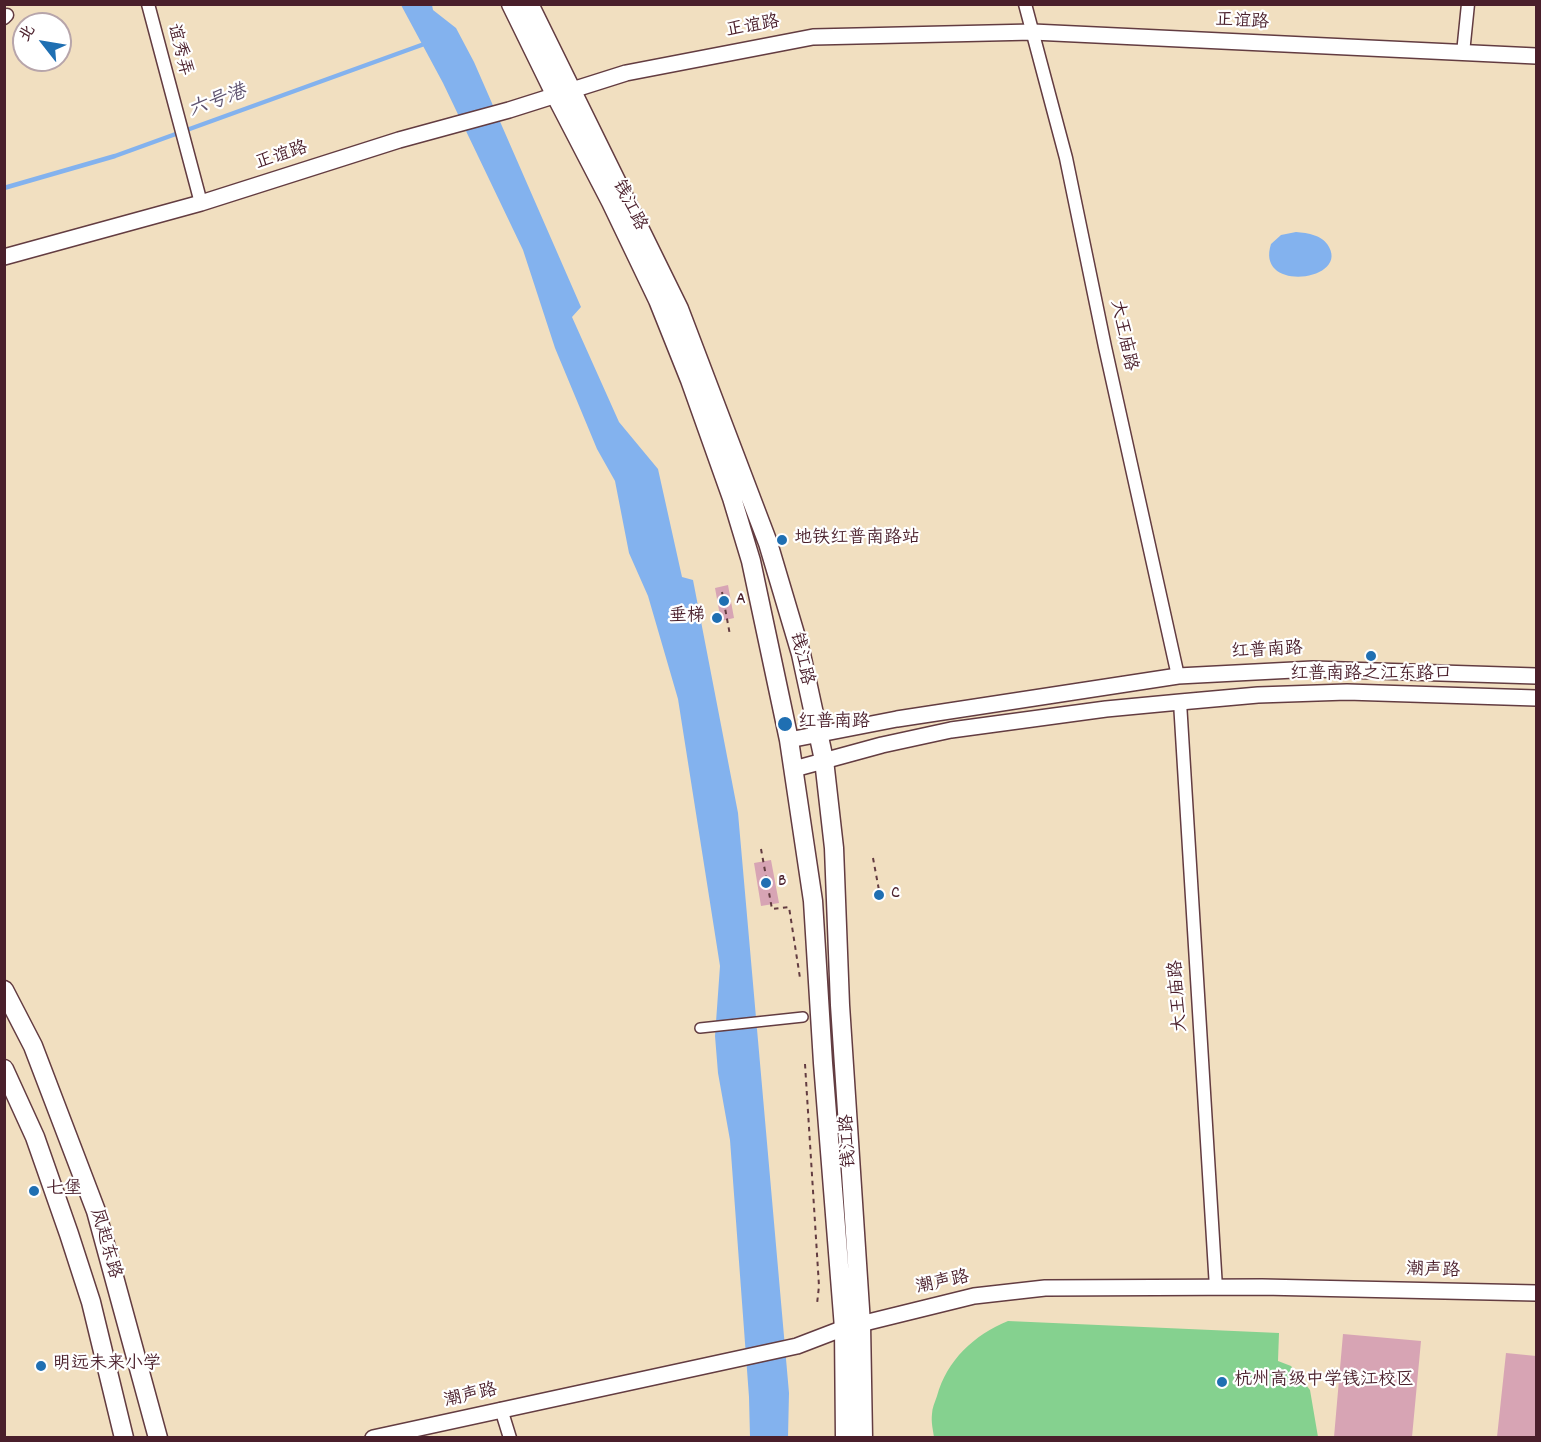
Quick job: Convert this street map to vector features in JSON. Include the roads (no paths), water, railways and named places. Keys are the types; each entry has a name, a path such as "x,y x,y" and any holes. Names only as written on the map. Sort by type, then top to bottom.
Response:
{"main road":[{"name":"钱江路","path":"511,4 563,93 679,309 707,377 768,543 801,654 824,760 834,848 853,1326 845,1437"},
{"name":"钱江路","path":"528,4 563,93 611,202 654,290 690,380 732,498 751,561 789,740 813,901 823,1063 853,1326 863,1437"},
{"name":"凤起东路","path":"4,990 33,1046 96,1211 158,1437"},
{"name":"凤起东路","path":"4,1069 35,1137 69,1234 90,1302 124,1437"}],"street":[{"name":"谊秀弄","path":"147,4 201,203"},
{"name":"大王庙路","path":"1025,4 1066,158 1105,347 1178,676"},
{"path":"1463,53 1468,4"},
{"name":"正谊路","path":"4,257 201,203 399,140 508,110 626,73 813,37 1033,32 1536,56"},
{"name":"红普南路","path":"789,740 1027,697 1178,676 1313,669 1536,676"},
{"path":"794,769 951,730 1106,709 1258,695 1347,692 1536,698"},
{"name":"大王庙路","path":"1180,702 1216,1288"},
{"path":"700,1028 803,1017"},
{"name":"潮声路","path":"373,1437 797,1346 853,1326 974,1296 1045,1288 1262,1287 1536,1293"},
{"path":"501,1410 510,1437"}],"water":[{"path":"401,5 432,5 433,10 456,28 474,62 581,307 572,317 619,422 658,469 682,577 693,580 738,813 789,1393 788,1437 750,1437 730,1140 718,1073 715,1036 720,966 678,699 648,596 629,553 615,481 597,449 555,348 523,250 443,83"},
{"path":"1296,232 1315,235 1326,243 1331,259 1326,268 1315,274 1301,277 1287,275 1276,270 1270,260 1271,244 1281,235"}],"waterway":[{"name":"六号港","path":"4,188 115,156 427,43"}],"place":[{"name":"地铁红普南路站","path":"782,540"},
{"name":"A","path":"724,601"},
{"name":"垂梯","path":"717,618"},
{"name":"红普南路之江东路口","path":"1371,656"},
{"name":"红普南路","path":"785,724"},
{"name":"B","path":"766,883"},
{"name":"C","path":"879,895"},
{"name":"七堡","path":"34,1191"},
{"name":"明远未来小学","path":"41,1366"},
{"name":"杭州高级中学钱江校区","path":"1222,1382"}]}
